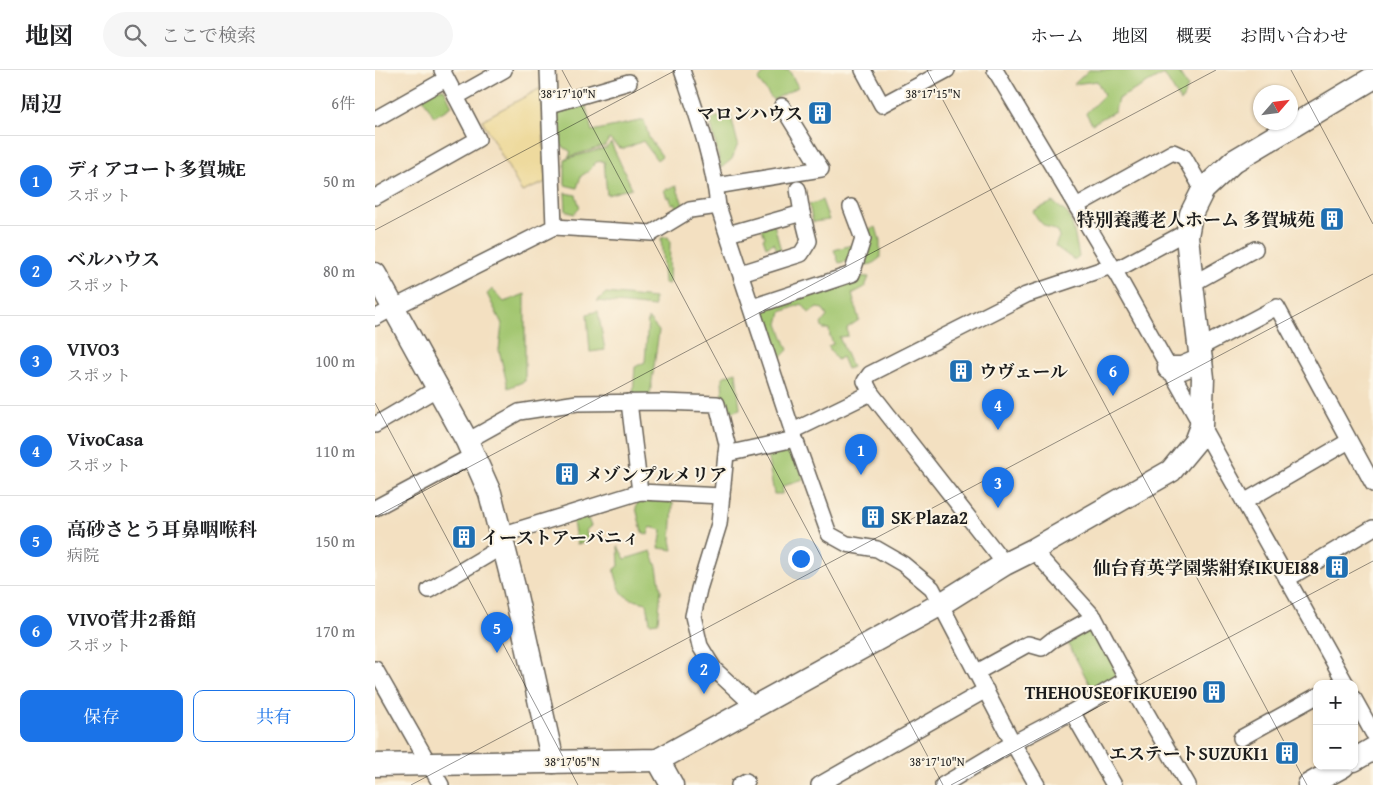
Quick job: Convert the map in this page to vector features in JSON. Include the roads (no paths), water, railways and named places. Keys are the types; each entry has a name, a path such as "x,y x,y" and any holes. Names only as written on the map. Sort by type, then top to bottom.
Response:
{"street":[{"path":"456,97 504,70"},
{"path":"549,70 554,227"},
{"path":"682,70 708,148 719,206 794,435 829,534 847,544 877,549 903,564 932,588 1037,785"},
{"path":"863,70 881,105 947,70"},
{"path":"995,70 1113,268 1341,680"},
{"path":"375,119 444,74 479,139 375,197"},
{"path":"375,765 658,760 941,604 1005,564 1171,471 1195,442 1201,426 1203,378 1187,236 1191,214 1203,190 1234,161 1373,78"},
{"path":"550,105 629,82"},
{"path":"716,186 821,169 782,106"},
{"path":"1076,206 1173,152 1184,157 1203,190"},
{"path":"741,273 801,254 809,241 801,213 798,189"},
{"path":"384,312 554,227 652,233 690,210 719,206"},
{"path":"752,307 852,274 863,239 851,207"},
{"path":"728,234 801,213"},
{"path":"1005,564 871,393 865,381 870,374 1027,295 1113,268 1189,231"},
{"path":"1191,284 1255,250"},
{"path":"375,274 384,312 438,388 471,448 490,493 514,587 553,762"},
{"path":"1169,368 1182,368 1200,354 1277,307 1373,484"},
{"path":"375,425 438,388"},
{"path":"726,454 794,435 871,393"},
{"path":"629,402 640,492"},
{"path":"375,508 471,448 519,412 577,403 662,402 717,404 727,444 719,524 699,589 693,616 700,646 714,669 754,706"},
{"path":"1244,502 1349,441"},
{"path":"429,590 502,540 640,492 722,496"},
{"path":"1287,579 1373,528"},
{"path":"1033,550 1094,617 1188,785"},
{"path":"977,672 1028,644 1042,648 1052,640 1094,617"},
{"path":"375,669 441,785"},
{"path":"943,785 1013,742 1072,712 1127,679"},
{"path":"819,785 986,690"},
{"path":"1241,738 1313,698"},
{"path":"1358,706 1373,733"},
{"path":"1072,712 1114,785"},
{"path":"1358,758 1373,749"},
{"path":"658,760 672,785"},
{"path":"1309,785 1336,770"}],"place":[{"name":"マロンハウス","path":"820,113"},
{"name":"特別養護老人ホーム 多賀城苑","path":"1332,219"},
{"name":"ウヴェール","path":"961,371"},
{"name":"VIVO菅井2番館","path":"1113,396"},
{"name":"VivoCasa","path":"998,430"},
{"name":"メゾンプルメリア","path":"567,474"},
{"name":"ディアコート多賀城E","path":"861,475"},
{"name":"VIVO3","path":"998,508"},
{"name":"SK Plaza2","path":"873,517"},
{"name":"イーストアーバニィ","path":"464,537"},
{"name":"仙台育英学園紫紺寮IKUEI88","path":"1337,567"},
{"name":"高砂さとう耳鼻咽喉科","path":"497,653"},
{"name":"THEHOUSEOFIKUEI90","path":"1214,692"},
{"name":"ベルハウス","path":"704,694"},
{"name":"エステートSUZUKI1","path":"1287,753"}]}
